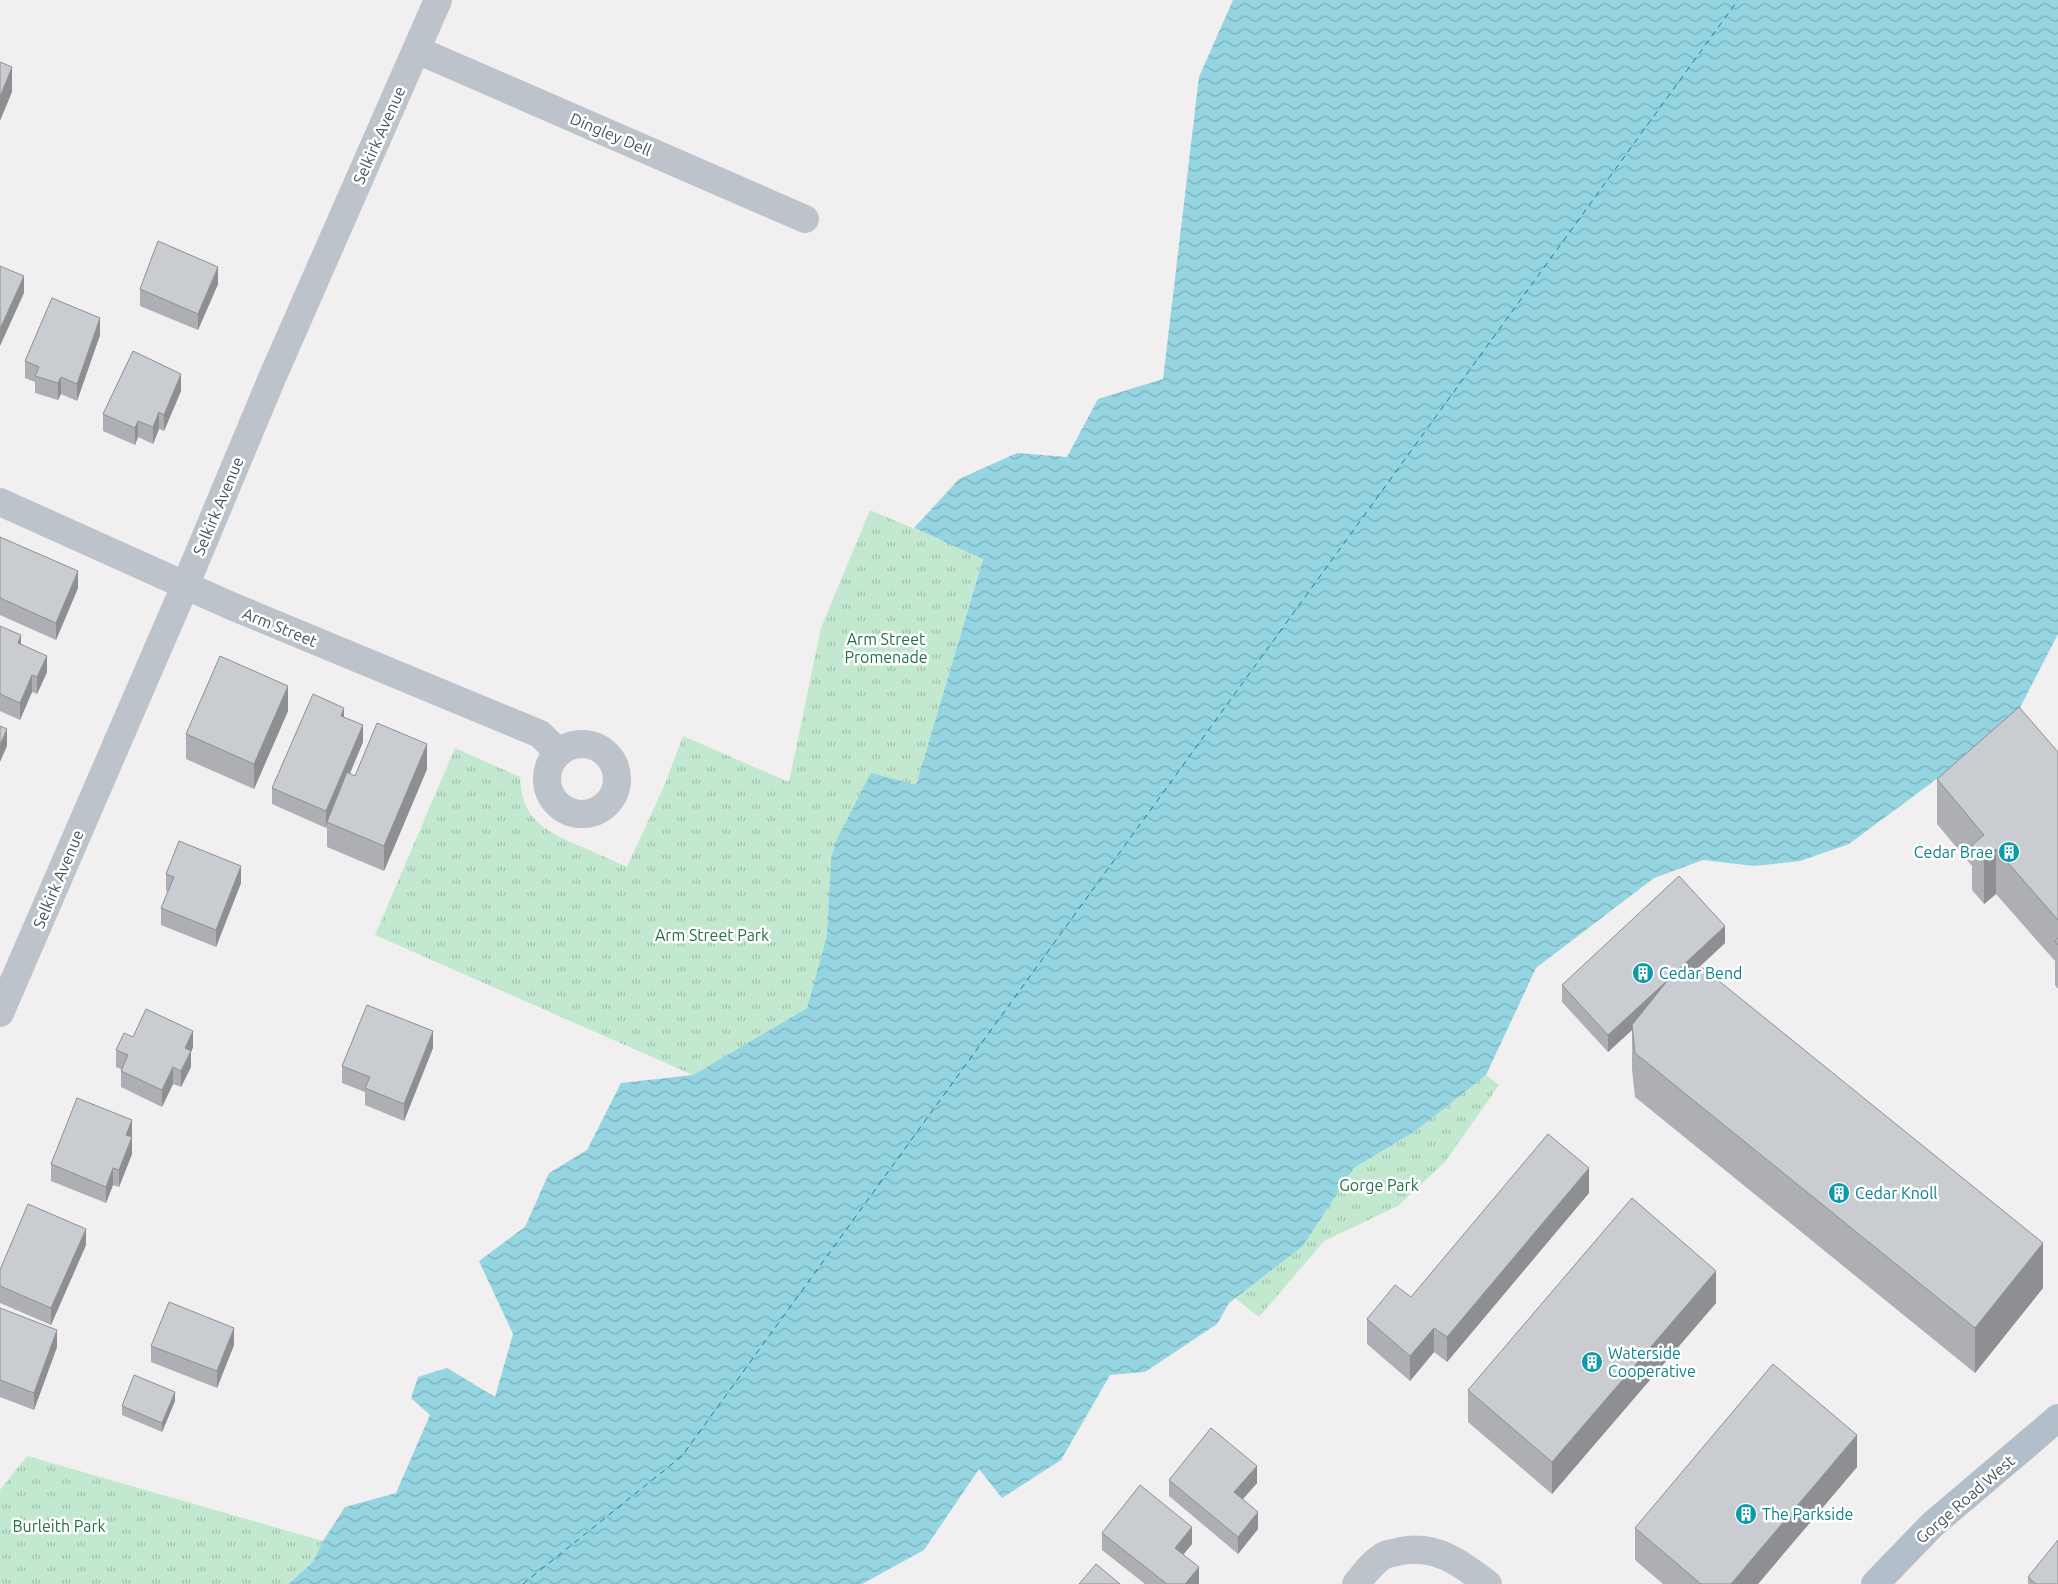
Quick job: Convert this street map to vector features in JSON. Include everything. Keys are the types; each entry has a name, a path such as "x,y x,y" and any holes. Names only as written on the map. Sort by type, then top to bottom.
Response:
{"main road":[{"name":"Gorge Road West","path":"1875,1584 1932,1525 2058,1418"}],"street":[{"name":"Selkirk Avenue","path":"0,1014 272,378 438,0"},
{"name":"Dingley Dell","path":"416,50 805,218"},
{"name":"Arm Street","path":"0,502 184,586 540,734 558,752"},
{"path":"1356,1584 1384,1555 1408,1550 1433,1550 1460,1563 1488,1584"}],"green space":[{"name":"Arm Street Park","path":"870,510 983,558 916,785 831,858 827,935 807,1008 693,1075 375,935 455,748 520,777 525,803 536,821 544,828 627,867 665,784 683,736 789,782 821,628"},
{"name":"Gorge Park","path":"1486,1075 1499,1085 1445,1162 1398,1206 1324,1241 1259,1317 1235,1298 1303,1246 1354,1168 1417,1130"},
{"name":"Burleith Park","path":"27,1456 323,1541 313,1562 287,1584 0,1584 0,1490"}],"water":[{"path":"1233,0 2058,0 2058,634 2012,723 1849,844 1800,861 1754,866 1703,860 1654,878 1536,968 1486,1075 1417,1130 1354,1168 1303,1246 1229,1303 1217,1324 1145,1372 1110,1375 1061,1460 1002,1498 979,1469 924,1550 862,1584 288,1584 313,1562 323,1541 345,1507 396,1493 430,1415 411,1398 418,1377 447,1368 495,1397 513,1334 479,1261 525,1227 549,1173 587,1150 621,1083 693,1075 807,1008 827,935 831,858 837,839 871,773 916,785 983,559 914,528 959,479 1017,453 1067,457 1098,399 1163,379 1199,77"}],"building":[{"path":"0,62 12,67 0,97"},
{"path":"158,241 218,267 198,314 140,289"},
{"path":"0,266 24,276 0,329"},
{"path":"52,298 100,318 77,384 61,377 58,383 35,376 39,367 25,361"},
{"path":"133,351 181,374 164,415 159,412 153,427 138,421 135,428 103,414"},
{"path":"0,537 78,571 56,623 0,598"},
{"path":"0,626 21,635 18,643 47,656 37,677 32,675 20,703 0,694"},
{"path":"220,656 288,686 254,764 186,734"},
{"path":"313,694 344,708 341,716 363,725 326,811 272,788"},
{"name":"Cedar Brae","path":"2019,707 2058,752 2058,920 1996,849 1984,859 1972,845 1984,835 1937,779"},
{"path":"377,723 427,744 384,846 327,822 347,772 355,776"},
{"path":"0,726 7,729 0,745"},
{"path":"179,841 241,866 216,930 161,908 174,877 166,874"},
{"name":"Cedar Bend","path":"1679,876 1725,926 1608,1035 1562,985"},
{"name":"Cedar Knoll","path":"1703,968 2043,1243 1975,1328 1635,1053 1632,1025 1675,971"},
{"path":"367,1005 433,1031 404,1104 365,1088 370,1077 342,1066"},
{"path":"146,1009 193,1031 185,1048 191,1051 181,1071 173,1067 162,1090 121,1071 128,1055 116,1050 124,1033 133,1037"},
{"path":"77,1098 132,1120 126,1135 132,1137 119,1170 113,1168 106,1187 51,1164"},
{"path":"1548,1134 1589,1168 1447,1337 1434,1328 1410,1356 1367,1319 1395,1285 1411,1297"},
{"name":"Waterside Cooperative","path":"1632,1198 1716,1271 1552,1462 1468,1390"},
{"path":"28,1204 86,1229 51,1308 0,1286 0,1270"},
{"path":"169,1302 234,1328 217,1371 151,1346"},
{"path":"0,1308 57,1330 34,1393 0,1380"},
{"name":"The Parkside","path":"1773,1364 1857,1435 1731,1584 1701,1584 1635,1528"},
{"path":"134,1375 175,1392 162,1423 122,1406"},
{"path":"1211,1428 1257,1466 1234,1492 1258,1512 1238,1537 1169,1480"},
{"path":"1140,1485 1192,1527 1175,1548 1199,1567 1185,1584 1167,1584 1102,1533"},
{"path":"2058,1540 2058,1584 2036,1584 2028,1577"},
{"path":"1096,1564 1120,1584 1079,1584"}],"ferry route":[{"path":"523,1584 682,1456 1738,0"}],"place":[{"name":"Cedar Brae","path":"2009,852"},
{"name":"Cedar Bend","path":"1643,973"},
{"name":"Cedar Knoll","path":"1839,1193"},
{"name":"Waterside Cooperative","path":"1592,1362"},
{"name":"The Parkside","path":"1746,1514"}],"park label":[{"name":"Arm Street Promenade","path":"886,648"}]}
